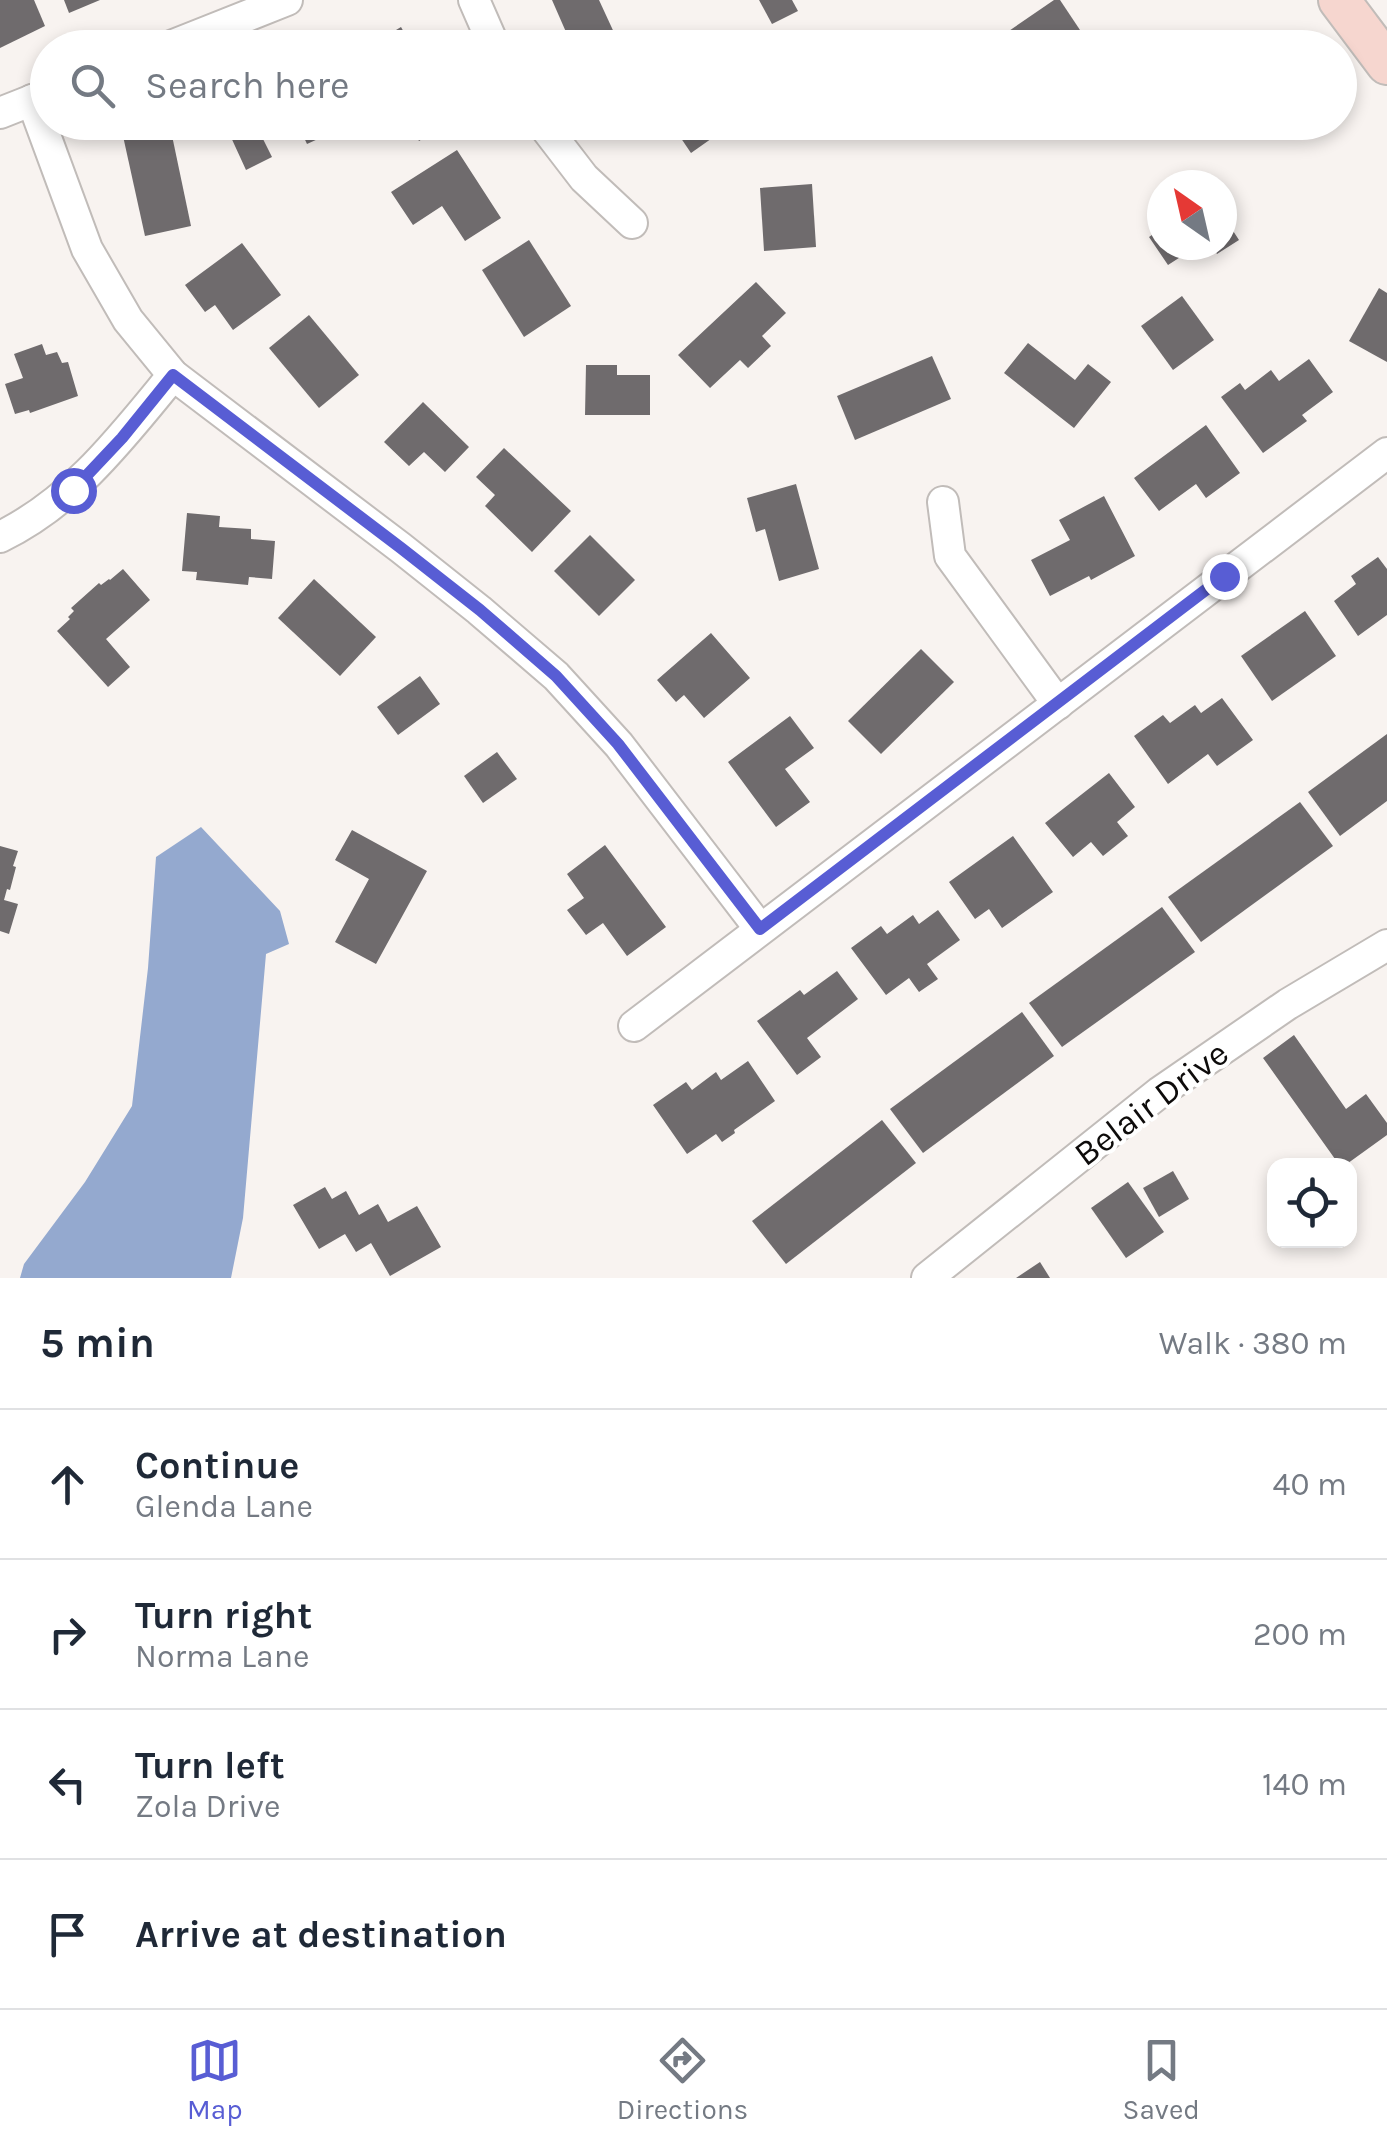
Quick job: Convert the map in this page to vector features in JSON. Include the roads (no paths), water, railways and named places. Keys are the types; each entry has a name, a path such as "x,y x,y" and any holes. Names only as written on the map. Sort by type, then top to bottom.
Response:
{"main road":[{"path":"1339,0 1387,64"}],"street":[{"path":"211,30 287,0"},
{"path":"474,0 487,30"},
{"path":"0,113 30,101"},
{"path":"53,140 87,248 128,320 173,375 480,610 556,676 618,744 760,929"},
{"path":"554,140 584,178 632,223"},
{"path":"0,536 73,490 173,375"},
{"path":"634,1026 1387,452"},
{"path":"942,502 950,556 1058,704"},
{"name":"Belair Drive","path":"927,1278 1160,1092 1288,1004 1387,945"}],"water":[{"path":"201,827 280,911 289,944 266,954 243,1218 231,1278 20,1278 24,1264 85,1182 132,1106 156,857"}]}
